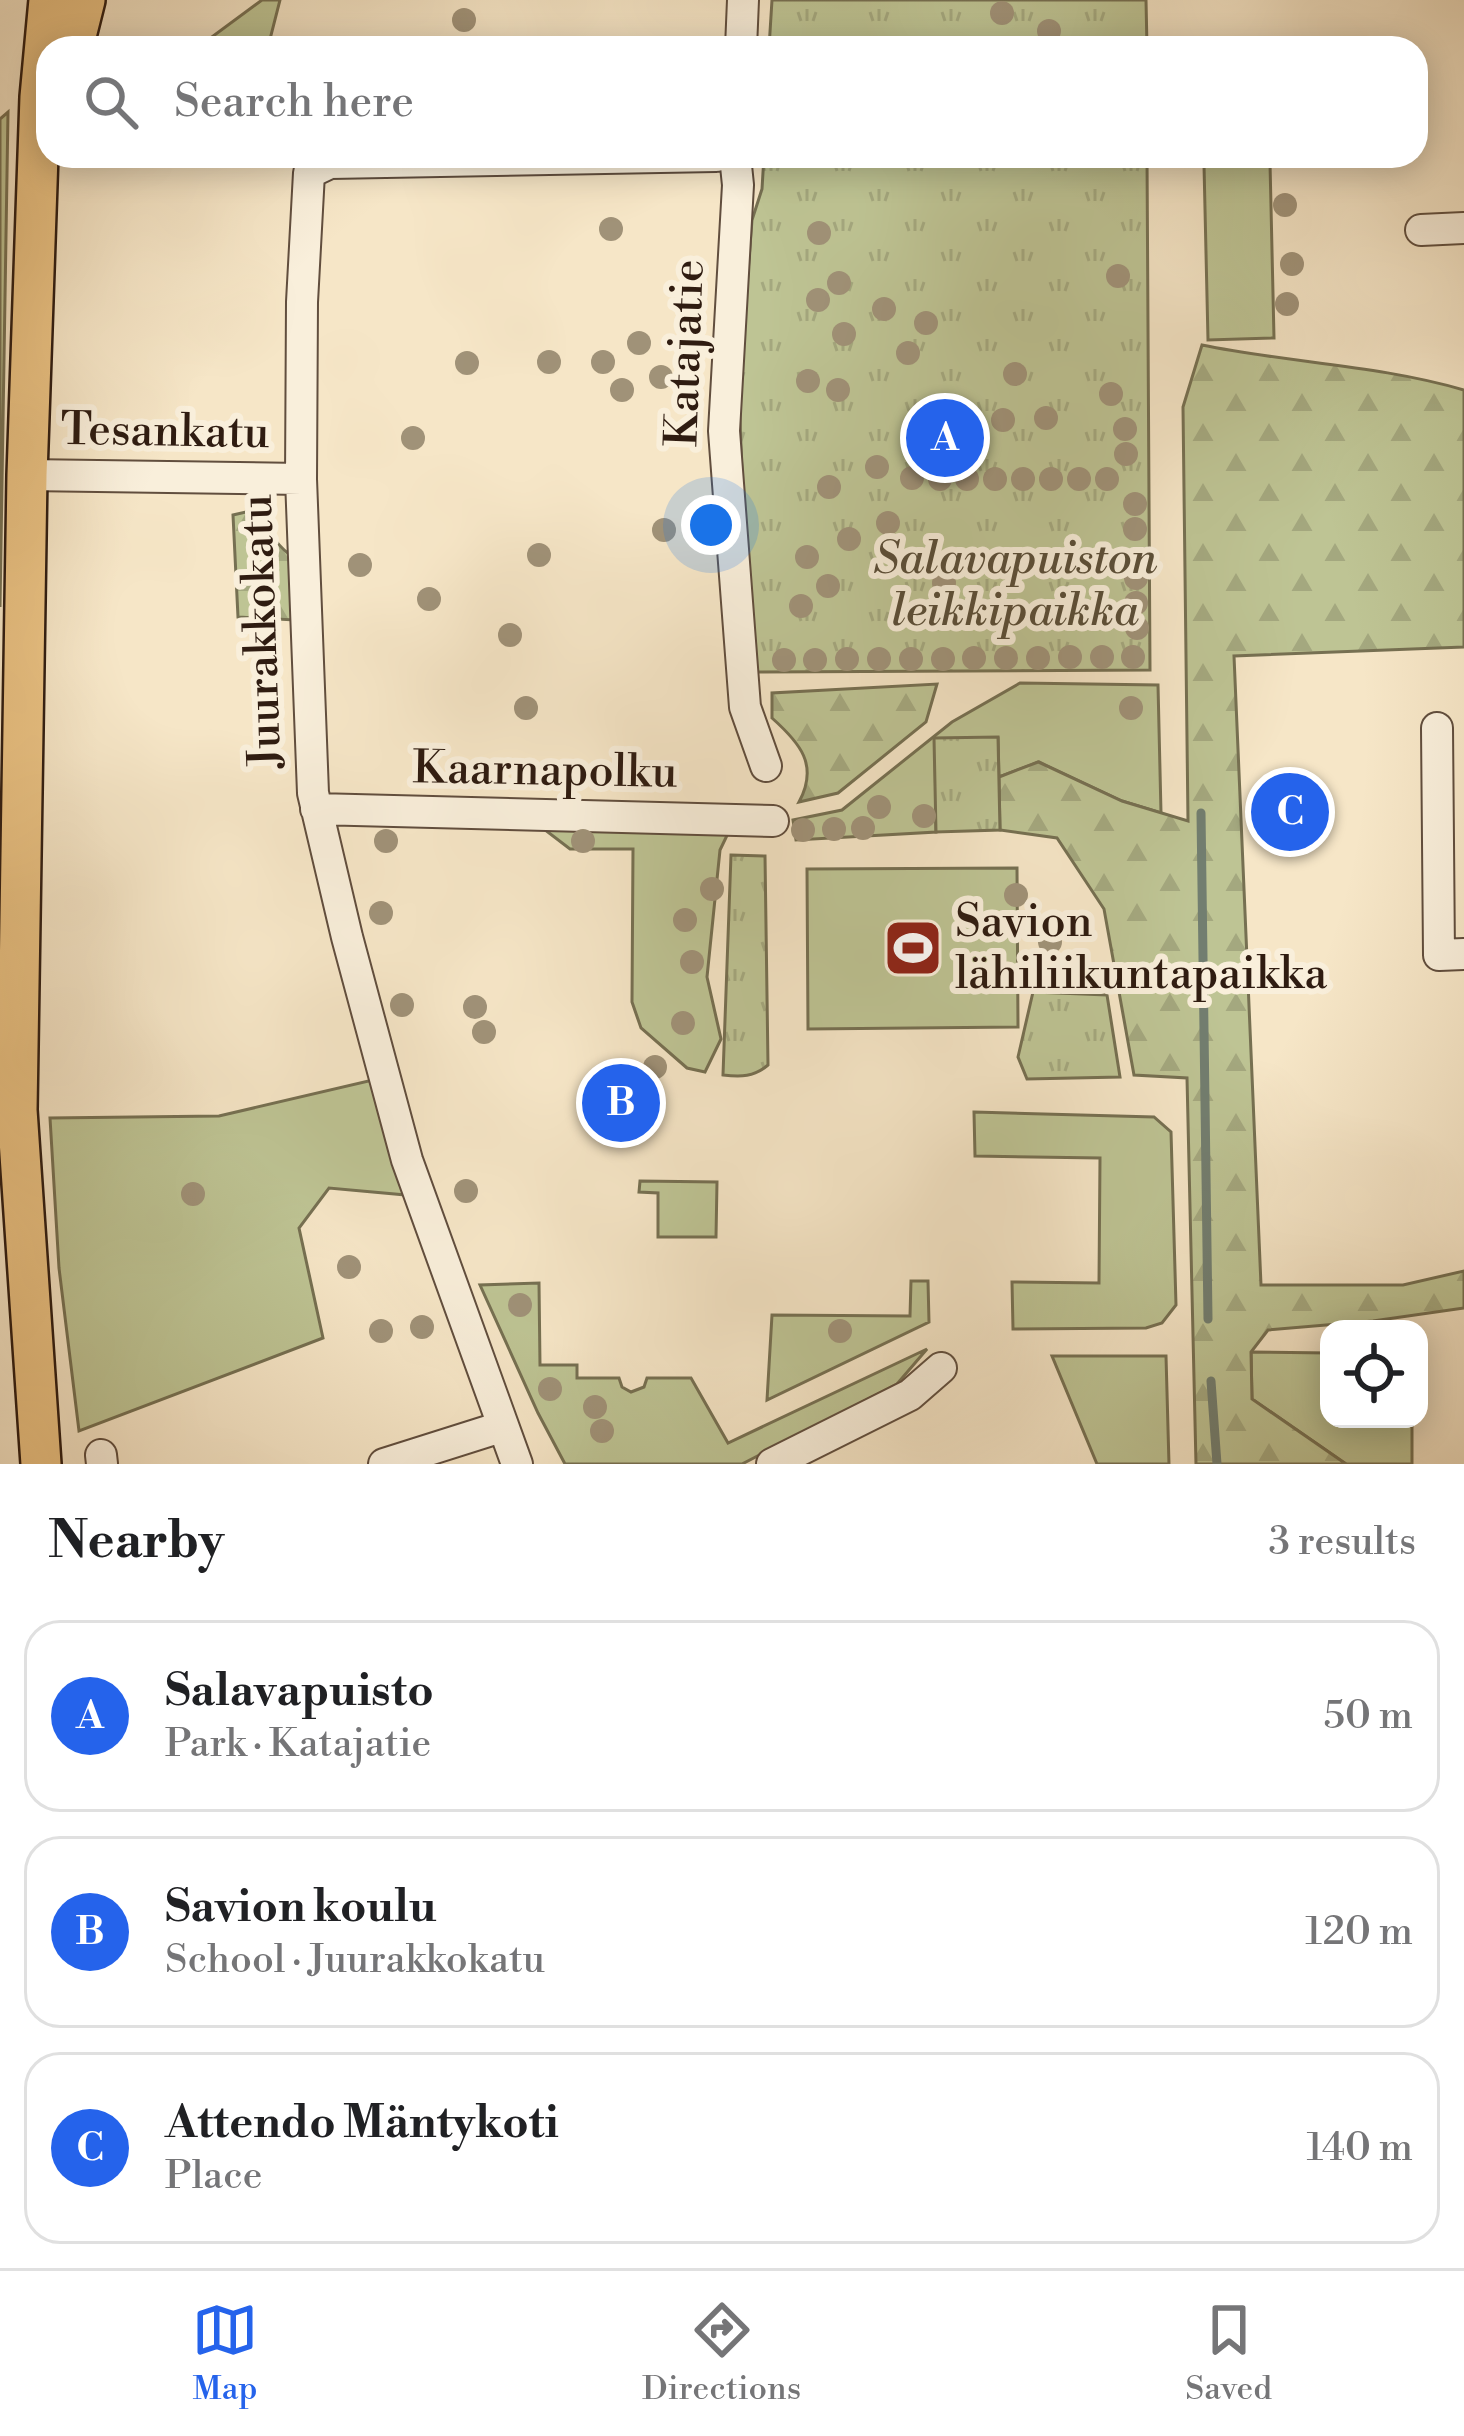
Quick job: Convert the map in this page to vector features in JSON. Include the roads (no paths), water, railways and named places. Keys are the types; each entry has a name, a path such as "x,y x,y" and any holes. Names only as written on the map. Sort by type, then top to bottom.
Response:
{"main road":[{"path":"46,36 49,0"},
{"path":"76,36 85,0"},
{"path":"41,1464 17,1110 27,475 43,168"}],"street":[{"path":"742,36 743,0"},
{"name":"Juurakkokatu","path":"320,168 309,173 302,302 302,479 316,809 407,1160 517,1464"},
{"name":"Katajatie","path":"735,168 738,204 724,431 745,707 766,766"},
{"path":"1421,230 1464,228"},
{"name":"Tesankatu","path":"27,475 302,479"},
{"path":"1436,728 1439,955 1464,954"},
{"name":"Kaarnapolku","path":"316,809 773,821"},
{"path":"772,1464 910,1395 940,1368"},
{"path":"384,1464 501,1427"}],"waterway":[{"path":"1201,813 1208,1319"},
{"path":"1211,1381 1217,1464"}],"place":[{"name":"Salavapuisto","path":"945,438"},
{"name":"Attendo Mäntykoti","path":"1290,812"},
{"name":"Savion lähiliikuntapaikka","path":"913,948"},
{"name":"Savion koulu","path":"621,1103"}],"park label":[{"name":"Salavapuiston leikkipaikka","path":"1015,585"}]}
